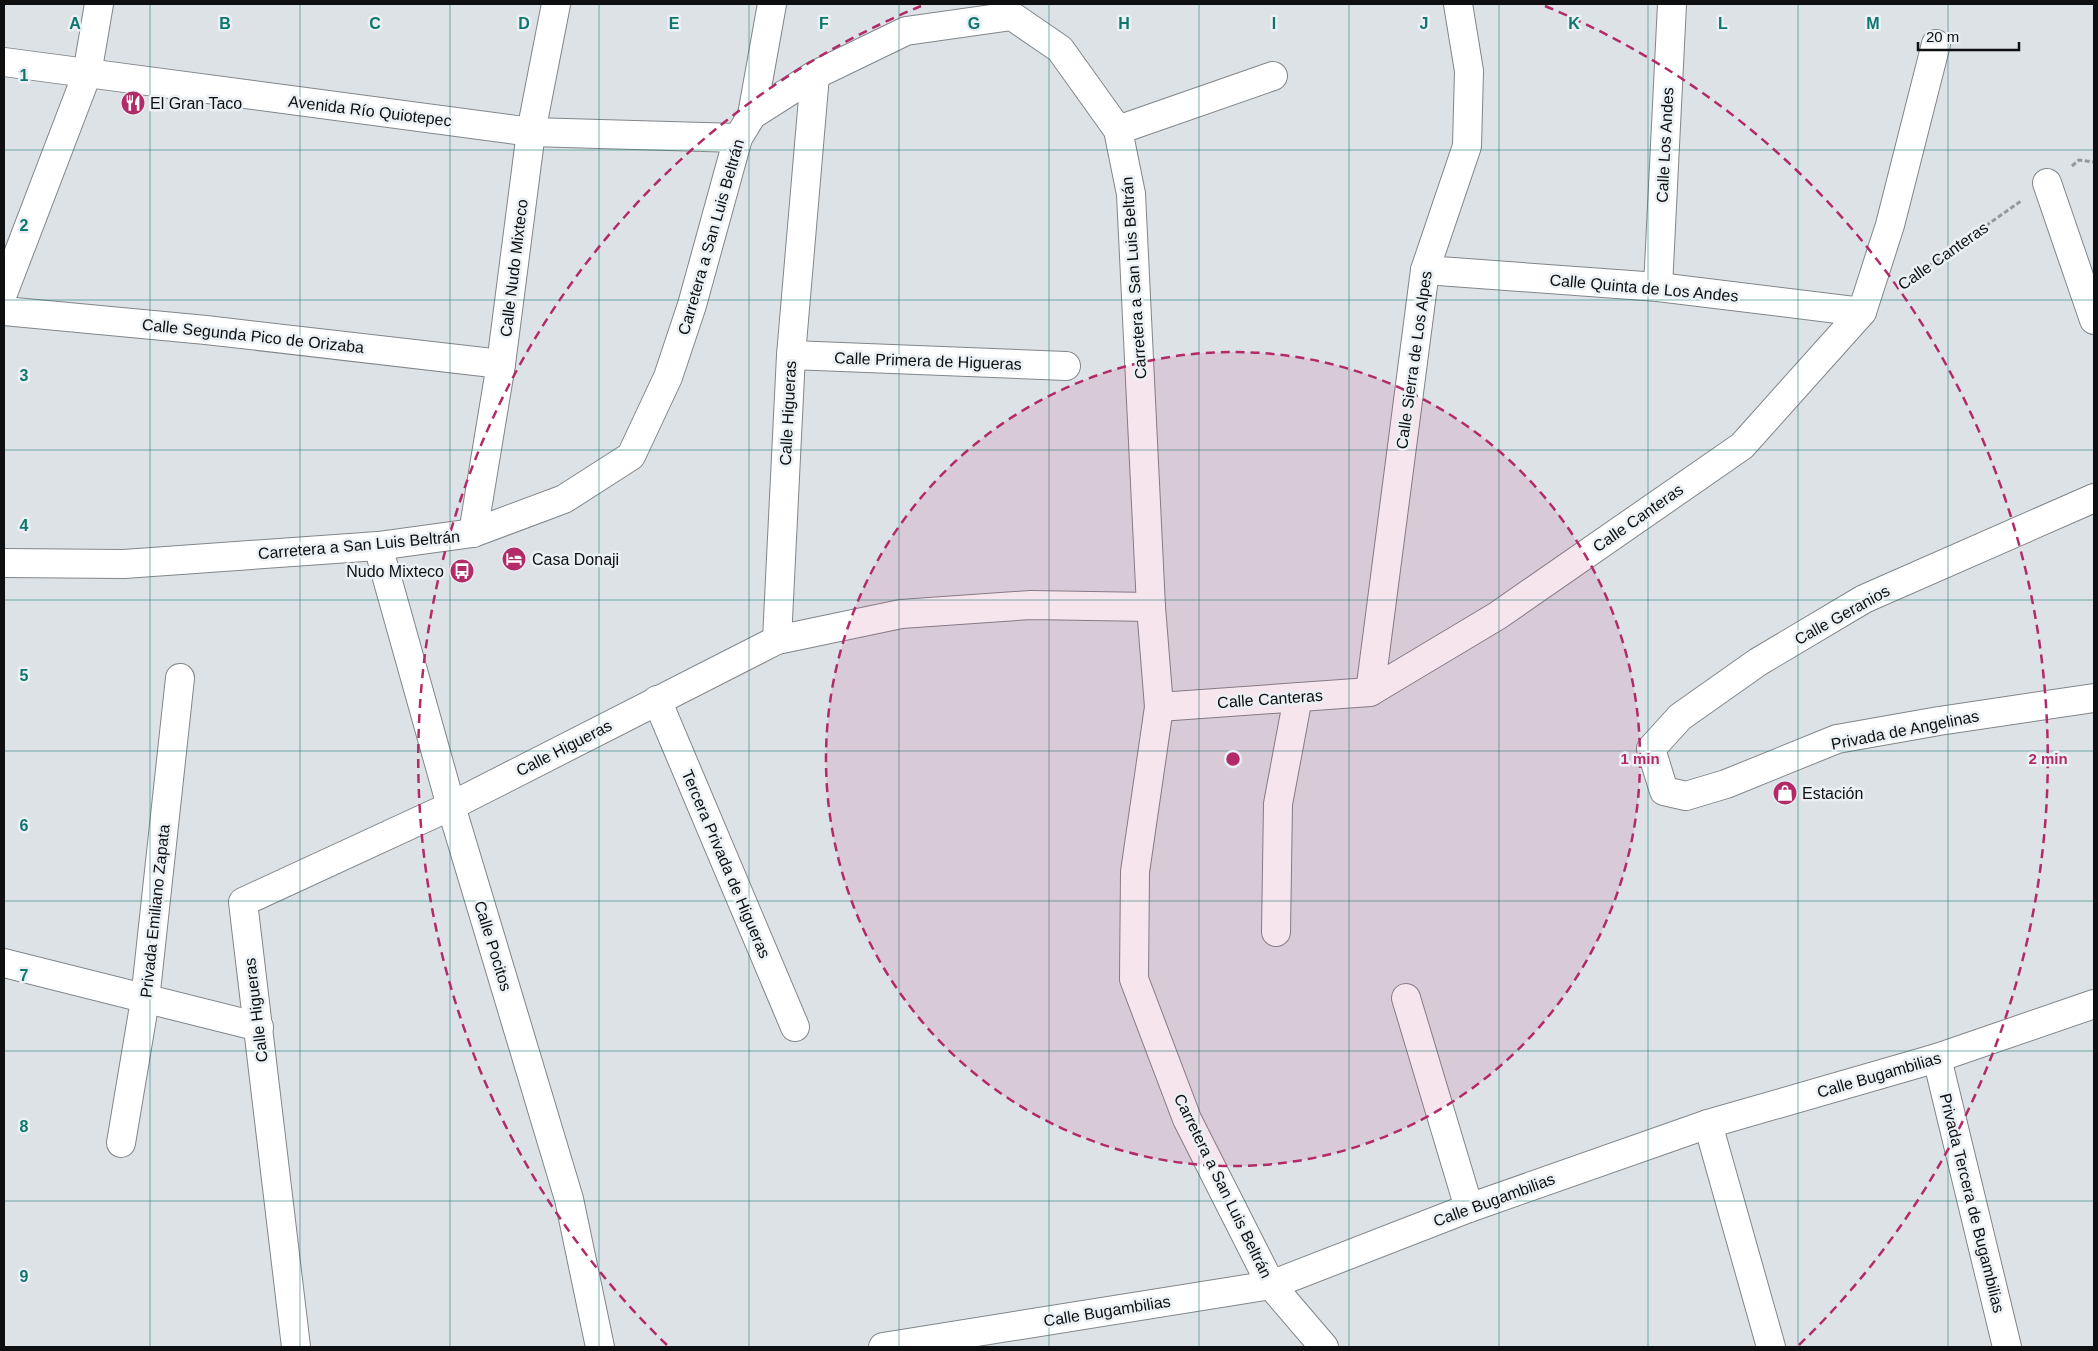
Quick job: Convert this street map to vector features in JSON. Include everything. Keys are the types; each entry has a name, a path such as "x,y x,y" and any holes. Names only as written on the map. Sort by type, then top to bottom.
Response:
{"street":[{"path":"4,291 87,74 99,4"},
{"name":"Calle Nudo Mixteco","path":"473,534 501,364 531,132 556,4"},
{"path":"752,115 772,4"},
{"name":"Calle Sierra de Los Alpes","path":"1370,692 1425,270 1467,146 1469,71 1458,4"},
{"name":"Calle Los Andes","path":"1658,287 1672,4"},
{"name":"Carretera a San Luis Beltrán","path":"4,564 124,564 378,546 473,534 564,499 631,456 668,377 692,306 738,138 752,115 815,75 906,31 1013,10 1060,49 1118,130 1131,194 1151,608 1159,707 1135,872 1134,979 1187,1119 1271,1285 1324,1347"},
{"path":"1862,312 1890,225 1936,44"},
{"name":"Avenida Río Quiotepec","path":"4,62 531,132 738,138"},
{"name":"Calle Higueras","path":"296,1347 243,902 451,806 777,640 791,356 815,75"},
{"path":"1118,130 1273,76"},
{"path":"2046,183 2094,320"},
{"name":"Calle Quinta de Los Andes","path":"1425,270 1658,287 1862,312"},
{"name":"Calle Segunda Pico de Orizaba","path":"4,311 206,330 501,364"},
{"name":"Calle Canteras","path":"1159,707 1370,692 1498,616 1742,446 1862,312"},
{"name":"Calle Primera de Higueras","path":"791,356 1066,366"},
{"name":"Calle Geranios","path":"1664,791 1651,749 1680,718 1758,662 1864,599 2094,498"},
{"name":"Calle Pocitos","path":"378,546 451,806 569,1199 600,1347"},
{"path":"777,640 901,614 1031,605 1151,608"},
{"name":"Privada Emiliano Zapata","path":"121,1143 145,1000 180,678"},
{"path":"1276,932 1278,804 1298,697"},
{"name":"Privada de Angelinas","path":"1664,791 1686,796 1710,789 1837,739 1939,721 2094,698"},
{"name":"Tercera Privada de Higueras","path":"657,700 795,1028"},
{"path":"4,963 145,1000 259,1027"},
{"path":"1406,998 1469,1208"},
{"name":"Calle Bugambilias","path":"883,1347 1271,1285 1469,1208 1708,1124 1937,1058 2094,1004"},
{"name":"Privada Tercera de Bugambilias","path":"1937,1058 2007,1347"},
{"path":"1708,1124 1772,1347"}],"path":[{"name":"Calle Canteras","path":"1902,284 2046,183"}],"place":[{"name":"El Gran Taco","path":"133,103"},
{"name":"Casa Donaji","path":"514,559"},
{"name":"Nudo Mixteco","path":"462,571"},
{"name":"Estación","path":"1785,793"}]}
